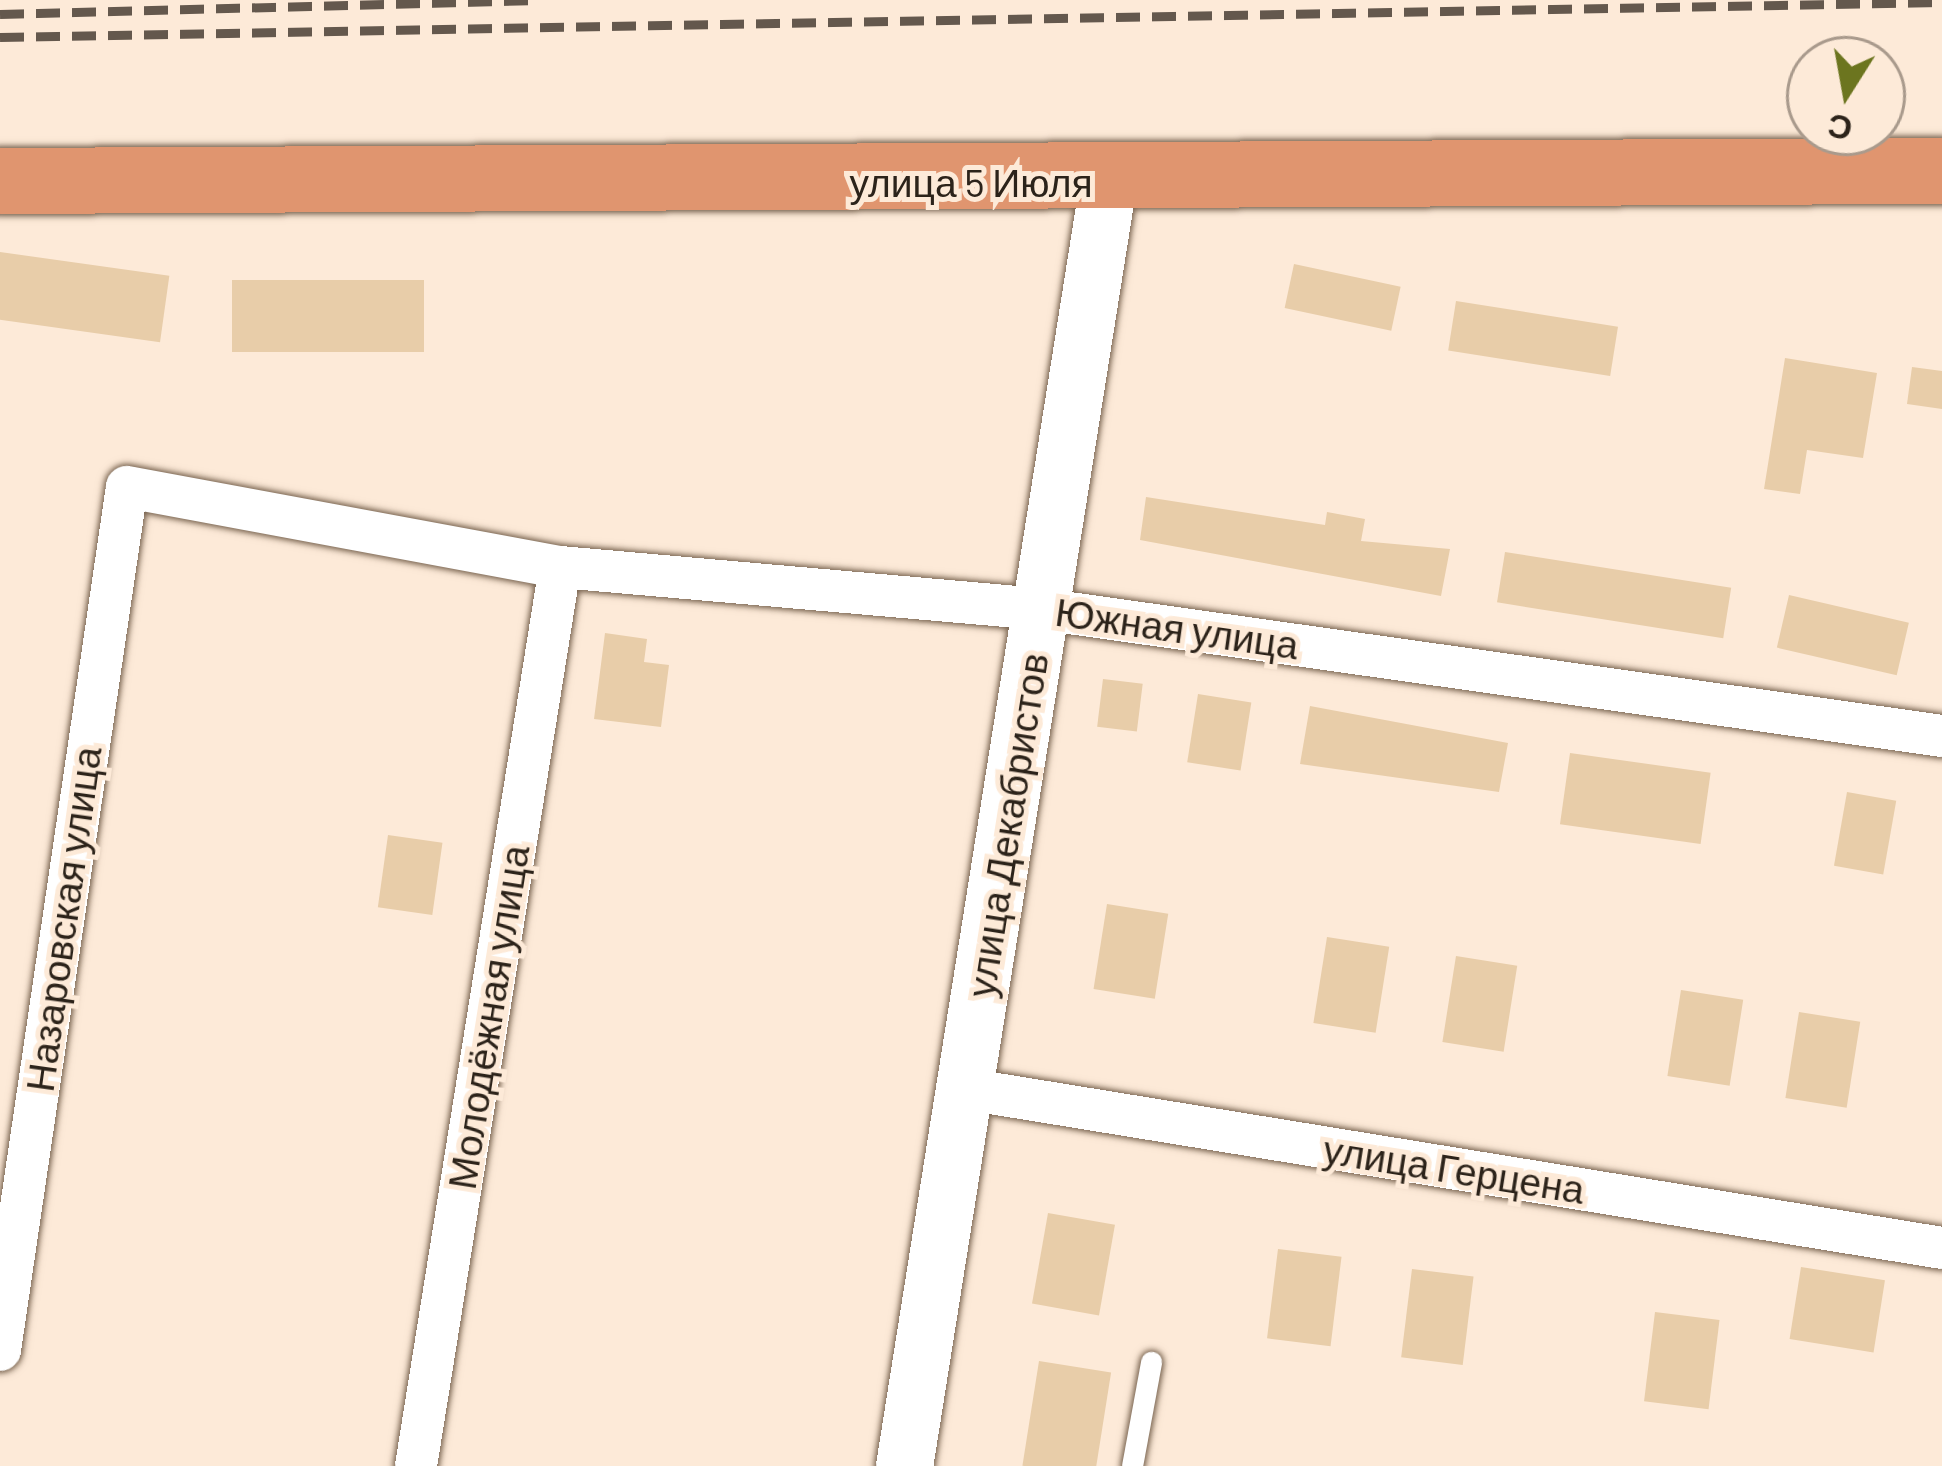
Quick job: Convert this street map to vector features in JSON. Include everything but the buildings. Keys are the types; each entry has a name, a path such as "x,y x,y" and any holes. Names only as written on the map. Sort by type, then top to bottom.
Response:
{"highway":[{"name":"улица 5 Июля","path":"0,182 1108,183 1942,171"}],"main road":[{"name":"улица Декабристов","path":"904,1466 1108,183"}],"street":[{"name":"Южная улица","path":"127,487 560,567 1041,609 1942,736"},
{"name":"Назаровская улица","path":"0,1351 127,487"},
{"name":"Молодёжная улица","path":"416,1466 560,567"},
{"name":"улица Герцена","path":"966,1090 1942,1248"}],"lane":[{"path":"1132,1466 1151,1362"}],"railway":[{"path":"0,14 540,0"},
{"path":"0,37 1942,2"}]}
